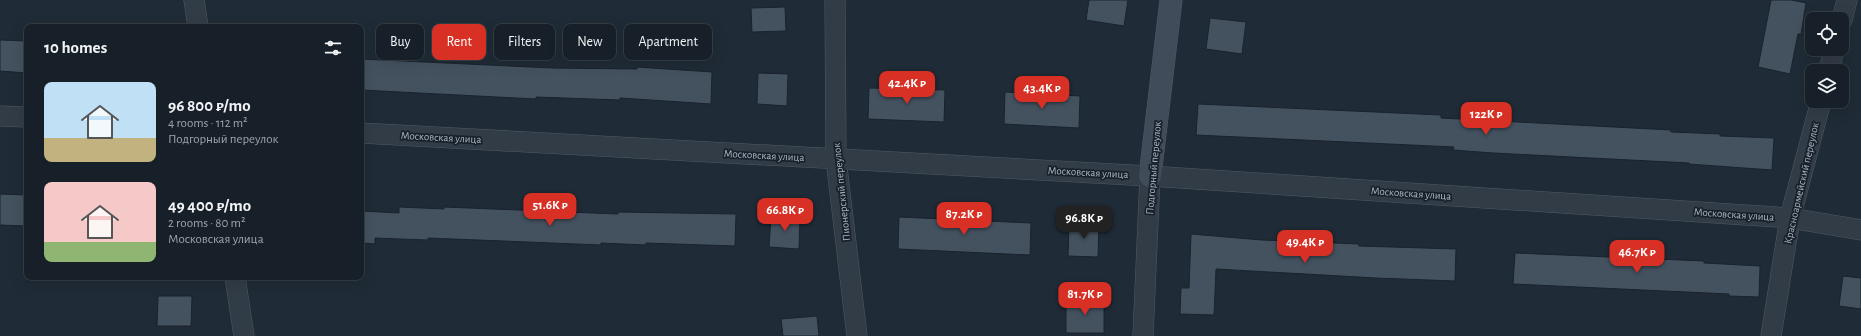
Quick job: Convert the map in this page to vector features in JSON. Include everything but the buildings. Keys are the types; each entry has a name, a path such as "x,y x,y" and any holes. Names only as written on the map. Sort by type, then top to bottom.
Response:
{"main road":[{"name":"Подгорный переулок","path":"1150,176 1171,0"}],"street":[{"path":"194,0 198,24"},
{"name":"Пионерский переулок","path":"835,0 836,159 857,336"},
{"path":"1844,12 1847,0"},
{"name":"Красноармейский переулок","path":"1770,336 1790,218 1819,108"},
{"path":"0,116 24,117"},
{"name":"Московская улица","path":"364,133 1150,176 1790,218 1861,230"},
{"name":"Подгорный переулок","path":"1143,336 1150,176"},
{"path":"235,280 244,336"}]}
